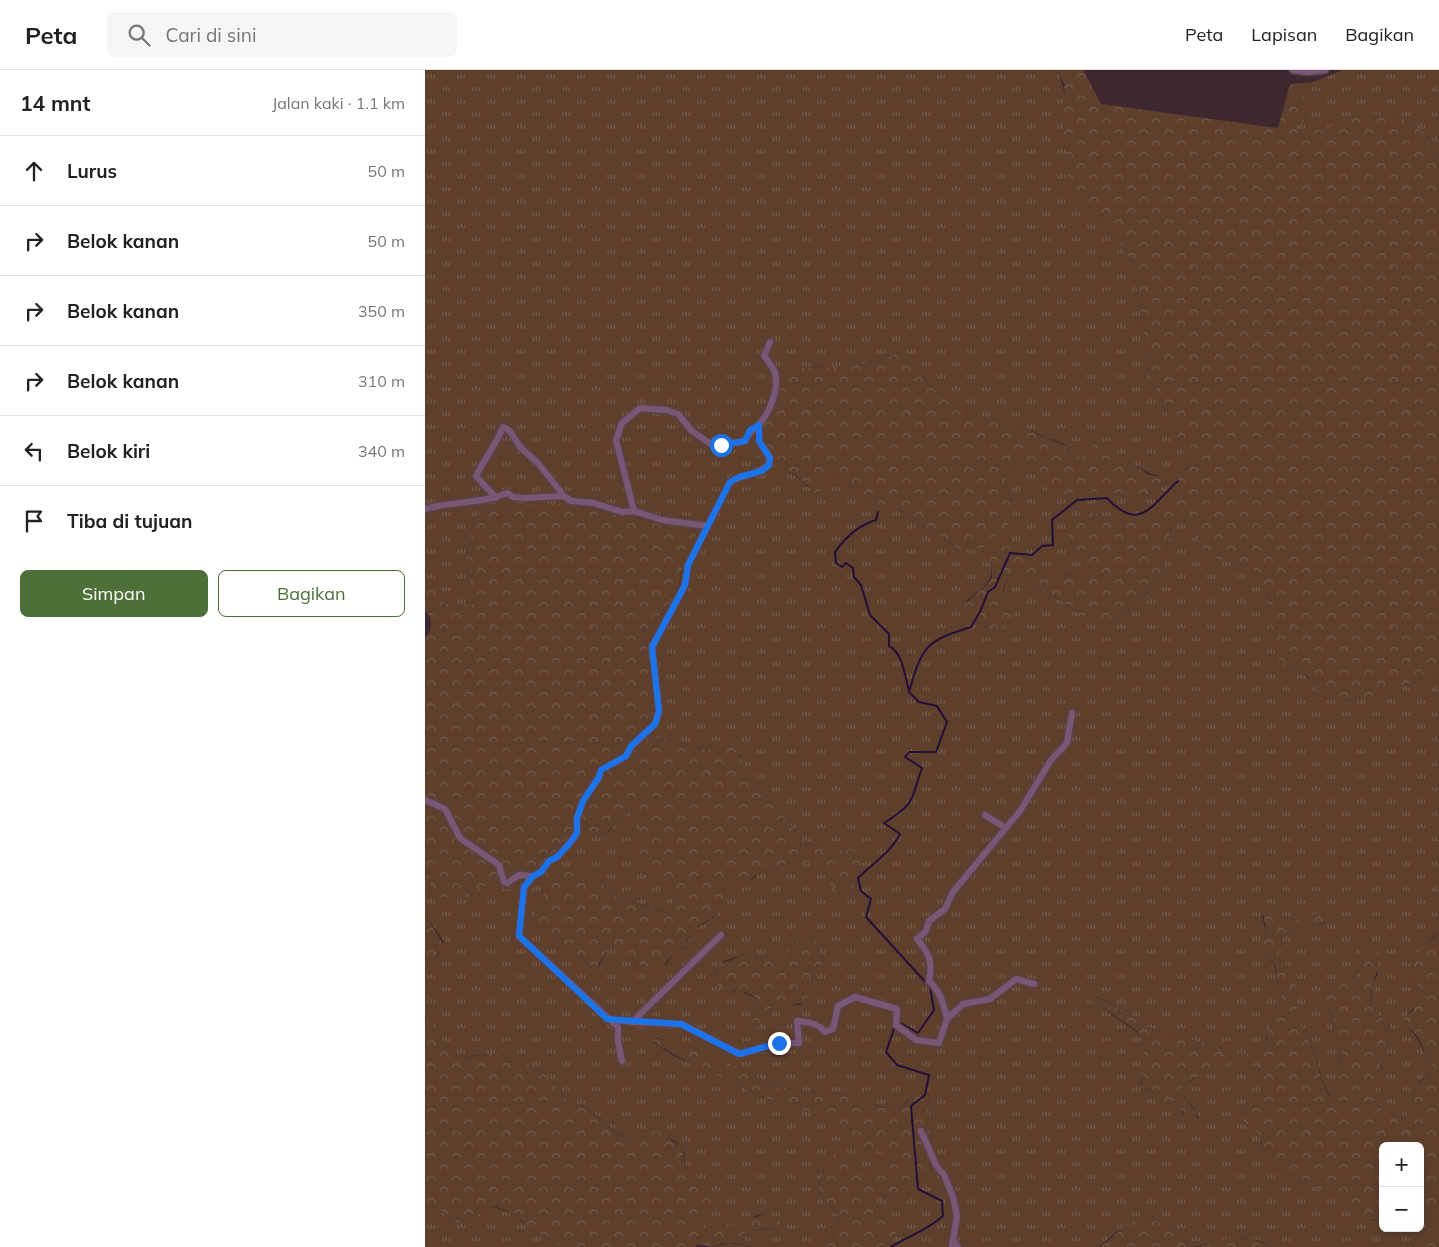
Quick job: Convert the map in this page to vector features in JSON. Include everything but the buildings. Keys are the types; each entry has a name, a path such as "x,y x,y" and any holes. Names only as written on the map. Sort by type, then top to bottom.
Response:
{"street":[{"path":"1293,70 1315,72 1325,70"},
{"path":"634,511 615,440 622,423 640,408 666,410 678,414 692,431 715,447 745,441 750,430 759,425 766,415 776,385 775,372 764,356 770,342"},
{"path":"622,1061 617,1042 618,1027 607,1019 519,936 524,887 533,876 541,872 549,861 557,857 577,833 577,818 583,801 599,777 601,770 626,756 631,746 655,724 659,711 652,647 685,585 688,565 730,482 739,477 762,471 769,465 770,458 759,441 759,425"},
{"path":"496,498 476,476 488,452 496,445 503,427 509,430 521,448 538,463 564,496 571,500 594,503 622,512 634,511 662,520 708,526"},
{"path":"425,508 442,504 496,498 507,493 513,497 525,498 564,496"},
{"path":"947,1019 938,989 929,981 932,964 930,958 917,939 927,931 929,921 945,909 953,892 1020,811 1051,760 1067,743 1072,713"},
{"path":"425,800 445,809 459,838 499,865 504,882 507,883 519,875 533,876"},
{"path":"985,815 1004,828"},
{"path":"631,1022 721,935"},
{"path":"607,1019 681,1024 739,1054 779,1043 799,1044 797,1021 812,1023 821,1027 825,1032 833,1029 838,1006 855,997 897,1008 896,1025 916,1040 939,1043 947,1019 963,1004 990,999 1016,979 1034,984"},
{"path":"921,1131 953,1197 957,1216 951,1247"},
{"path":"953,1240 958,1247"}],"green space":[{"path":"425,70 1053,70 1059,74 1065,95 1062,116 1075,198 1115,237 1133,264 1150,374 1190,466 1180,472 1164,476 1149,473 1121,457 1091,447 1081,458 1071,453 1064,444 1023,428 1002,425 981,418 940,395 898,352 875,362 848,366 793,368 776,372 778,386 752,454 789,472 807,487 826,477 829,473 834,473 848,482 859,496 902,511 962,551 1011,502 1005,481 1013,467 1026,467 1044,480 1059,496 1106,492 1133,500 1151,494 1162,483 1172,481 1176,485 1174,492 1161,514 1153,520 1143,523 1121,522 1089,512 1069,537 1086,570 1086,576 1081,578 1077,574 1068,575 1050,572 1028,560 1015,546 990,563 991,575 989,580 967,600 968,624 980,621 989,629 1013,609 1005,600 1004,591 1013,573 1018,573 1035,587 1051,593 1077,612 1108,627 1138,601 1159,578 1171,531 1179,519 1185,521 1193,529 1202,546 1211,555 1251,567 1260,575 1265,585 1274,641 1279,654 1288,667 1309,678 1326,699 1353,701 1384,693 1439,672 1439,933 1432,938 1411,972 1420,991 1416,1005 1408,1013 1407,1027 1412,1031 1432,1063 1432,1069 1420,1081 1412,1095 1413,1111 1410,1115 1399,1118 1379,1108 1374,1093 1383,1069 1376,1059 1384,1047 1391,1028 1370,1006 1373,984 1378,974 1360,949 1364,964 1348,982 1331,985 1327,1008 1333,1017 1334,1039 1343,1055 1339,1065 1338,1090 1331,1098 1312,1047 1298,1020 1295,985 1281,950 1283,938 1291,932 1326,923 1315,915 1287,921 1277,908 1267,907 1262,916 1267,937 1262,953 1274,964 1278,987 1281,992 1280,1002 1266,1038 1267,1043 1264,1052 1247,1054 1244,1059 1258,1067 1267,1089 1242,1109 1245,1124 1255,1127 1259,1131 1264,1154 1273,1166 1361,1209 1372,1220 1379,1221 1379,1232 1424,1232 1424,1219 1439,1217 1439,1235 1407,1247 1273,1247 1258,1240 1241,1238 1192,1247 1186,1245 1172,1228 1145,1216 1115,1233 1099,1247 878,1247 891,1242 886,1219 877,1205 879,1200 902,1195 916,1188 937,1159 932,1149 928,1123 929,1090 907,1100 903,1110 880,1107 849,1095 809,1092 780,1087 656,1037 653,1042 673,1055 727,1079 755,1094 837,1122 858,1146 880,1151 892,1160 889,1171 873,1176 852,1167 845,1158 824,1167 818,1191 826,1204 839,1215 838,1229 818,1247 712,1247 728,1243 750,1246 741,1235 751,1230 774,1229 774,1217 758,1215 711,1235 705,1235 702,1221 710,1213 709,1187 699,1182 688,1170 685,1154 676,1142 659,1131 637,1138 629,1138 619,1134 584,1107 569,1104 551,1079 525,1063 513,1063 491,1054 460,1058 445,1044 425,1018 425,969 430,960 440,954 444,941 425,915 425,869 428,872 432,894 437,897 471,895 479,887 526,877 569,833 584,830 599,835 609,831 623,816 633,811 641,818 641,828 637,838 644,873 674,885 672,906 663,912 616,896 586,872 560,870 542,878 544,894 534,918 548,939 559,943 584,960 591,968 599,967 608,948 612,947 624,949 636,962 666,965 674,953 684,948 694,930 717,915 723,892 722,881 753,879 761,872 798,860 802,864 819,864 835,888 839,892 850,896 864,858 854,852 819,847 804,841 769,799 752,785 741,761 741,755 724,748 703,750 683,743 649,737 643,731 652,715 653,703 646,645 654,625 679,585 683,564 696,530 663,526 631,516 620,516 570,504 519,504 486,510 477,516 472,526 470,542 465,553 473,604 444,604 429,586 425,585","holes":["808,935 813,935 818,945 819,955 824,957 813,971 812,987 800,1005 784,1005 771,1008 762,1016 757,1032 752,1030 753,1019 760,1009 757,999 738,990 733,992 716,973 723,961 749,953 759,958 788,953 794,944","1097,997 1128,1012 1150,1028 1162,1033 1218,1046 1225,1050 1230,1059 1180,1087 1180,1092 1195,1109 1199,1118 1183,1114 1181,1109 1163,1103 1161,1092 1147,1090 1141,1083 1144,1065 1141,1035 1088,998"]},
{"path":"1053,70 1083,70 1101,104 1278,128 1290,84 1303,94 1309,110 1303,122 1287,127 1302,130 1320,130 1362,115 1372,114 1407,120 1425,134 1433,154 1439,160 1439,672 1384,693 1353,701 1326,699 1307,676 1287,667 1278,658 1271,636 1269,600 1261,578 1248,566 1210,555 1205,551 1189,524 1179,519 1171,532 1164,566 1157,580 1137,602 1107,628 1077,612 1051,593 1035,587 1018,573 1013,573 1003,589 1004,597 1014,611 1013,619 997,631 989,629 980,621 968,624 963,617 962,611 992,577 990,557 999,547 1015,546 1028,560 1043,569 1059,574 1077,574 1082,578 1086,576 1086,570 1069,537 1073,519 1089,512 1122,522 1133,523 1153,519 1161,513 1168,503 1176,485 1172,481 1162,483 1151,494 1133,500 1113,493 1103,492 1054,496 1036,475 1026,467 1013,467 1005,481 1013,512 1009,523 984,547 962,551 902,511 859,496 848,482 834,473 829,473 826,477 826,487 815,493 796,475 752,454 747,447 748,440 771,408 776,372 793,368 848,366 875,362 898,352 940,395 981,418 1002,425 1023,428 1064,445 1071,453 1081,458 1093,445 1101,443 1149,475 1170,475 1190,466 1150,374 1133,264 1115,237 1075,198 1068,178 1062,116 1065,95 1064,84 1059,74"},
{"path":"1343,70 1439,70 1439,160 1433,154 1425,134 1407,120 1372,114 1320,130 1302,130 1286,127 1303,122 1308,111 1308,106 1303,96 1290,84 1313,82"},
{"path":"519,504 570,504 620,516 631,516 663,526 696,530 693,548 683,564 679,585 654,625 646,645 653,703 652,715 644,731 649,737 683,743 703,750 736,747 752,785 769,799 804,841 819,847 854,852 864,858 850,896 838,892 834,888 819,864 801,864 798,860 761,872 747,881 723,881 725,907 717,915 698,926 687,940 688,945 674,953 661,968 652,969 644,967 624,949 617,947 608,948 595,971 584,960 559,943 543,937 536,929 534,918 544,894 542,878 545,873 570,868 586,872 616,896 662,912 672,906 674,885 651,876 639,867 635,861 635,845 641,818 633,811 623,816 608,831 599,835 584,830 569,833 523,882 508,890 485,886 466,897 437,897 432,894 428,872 425,869 425,638 429,631 431,620 425,610 425,585 436,589 444,604 473,604 465,553 470,542 472,526 477,516 486,510"},
{"path":"1269,906 1275,906 1287,921 1316,914 1327,915 1331,918 1320,924 1298,929 1286,935 1281,945 1285,962 1296,985 1299,1020 1312,1048 1324,1086 1330,1098 1338,1090 1338,1070 1343,1055 1334,1039 1333,1017 1325,1003 1326,986 1348,981 1354,976 1364,964 1360,949 1365,946 1377,951 1380,956 1371,993 1370,1006 1391,1028 1384,1047 1376,1059 1385,1074 1383,1081 1378,1083 1374,1093 1379,1108 1399,1118 1409,1114 1412,1107 1414,1089 1432,1069 1432,1063 1426,1056 1415,1033 1407,1026 1404,1017 1413,1010 1420,991 1411,972 1415,956 1439,933 1439,1217 1424,1219 1424,1142 1379,1142 1379,1221 1368,1218 1360,1209 1273,1166 1264,1154 1261,1138 1258,1133 1245,1124 1242,1117 1244,1107 1267,1089 1258,1067 1244,1059 1247,1054 1264,1052 1267,1043 1267,1033 1280,1002 1281,992 1278,987 1275,964 1262,953 1261,948 1267,937 1263,911"},
{"path":"425,915 445,947 429,962 425,969"},
{"path":"807,935 813,935 818,945 819,955 828,961 813,971 811,991 804,1001 797,1004 774,1007 767,1011 761,1019 757,1033 752,1030 753,1019 760,1009 757,999 748,993 718,987 716,981 718,963 749,953 759,958 787,953 794,944"},
{"path":"1091,995 1128,1012 1150,1028 1162,1033 1218,1046 1225,1050 1230,1059 1225,1065 1220,1069 1187,1082 1181,1087 1180,1092 1197,1113 1197,1120 1187,1118 1181,1109 1176,1108 1168,1111 1163,1108 1161,1093 1142,1088 1144,1045 1141,1035 1132,1027 1087,998"},
{"path":"425,1018 454,1054 460,1058 494,1054 513,1063 523,1063 532,1066 551,1079 569,1104 585,1108 621,1136 632,1138 656,1131 665,1133 681,1148 689,1172 713,1191 718,1205 702,1221 706,1235 711,1235 758,1216 776,1218 782,1224 779,1228 751,1230 741,1235 751,1246 722,1243 712,1247 697,1244 696,1247 562,1247 526,1225 518,1216 497,1207 491,1206 472,1219 457,1223 425,1200"},
{"path":"651,1037 705,1051 757,1078 780,1087 809,1092 849,1095 880,1107 903,1110 917,1090 924,1086 929,1090 928,1123 932,1149 937,1159 916,1188 902,1195 879,1200 877,1205 897,1232 891,1242 878,1247 818,1247 838,1229 839,1215 826,1204 818,1191 824,1167 835,1154 845,1158 852,1167 873,1176 889,1170 892,1160 880,1152 858,1146 836,1122 755,1094 666,1050"},
{"path":"425,1200 457,1223 472,1219 491,1206 518,1216 521,1221 562,1247 425,1247"},
{"path":"1145,1216 1172,1228 1186,1245 1192,1247 1099,1247 1126,1225"},
{"path":"1439,1235 1439,1247 1407,1247 1411,1245"},
{"path":"1229,1238 1253,1239 1273,1247 1198,1247"}],"waterway":[{"path":"899,1022 918,1033 934,1010 930,987 866,917 871,899 861,891 858,878 887,852 900,834 884,823 902,810 911,800 922,768 905,757 909,752 936,752 947,722 937,706 919,702 909,692 922,655 935,642 971,627 980,612 988,592 995,587 1010,553 1032,555 1042,546 1053,545 1052,520 1077,500 1107,498 1118,509 1128,514 1137,515 1153,506 1178,481"},
{"path":"878,512 876,520 858,529 839,547 835,552 836,563 842,567 846,563 853,568 854,577 861,585 870,615 889,634 889,646 894,649 900,660 909,691"},
{"path":"891,1247 931,1225 943,1216 942,1201 918,1189 911,1106 925,1095 929,1075 897,1065 886,1052 895,1026"}],"route":[{"path":"721,445 745,441 750,430 759,425 759,441 770,458 769,465 762,471 739,477 730,482 698,542 688,565 685,585 668,613 652,647 659,711 655,724 631,746 626,756 601,770 599,777 591,786 583,801 577,818 577,833 557,857 549,861 541,872 533,876 524,887 522,917 518,927 519,936 532,950 543,958 607,1019 681,1024 739,1054 779,1043"}]}
